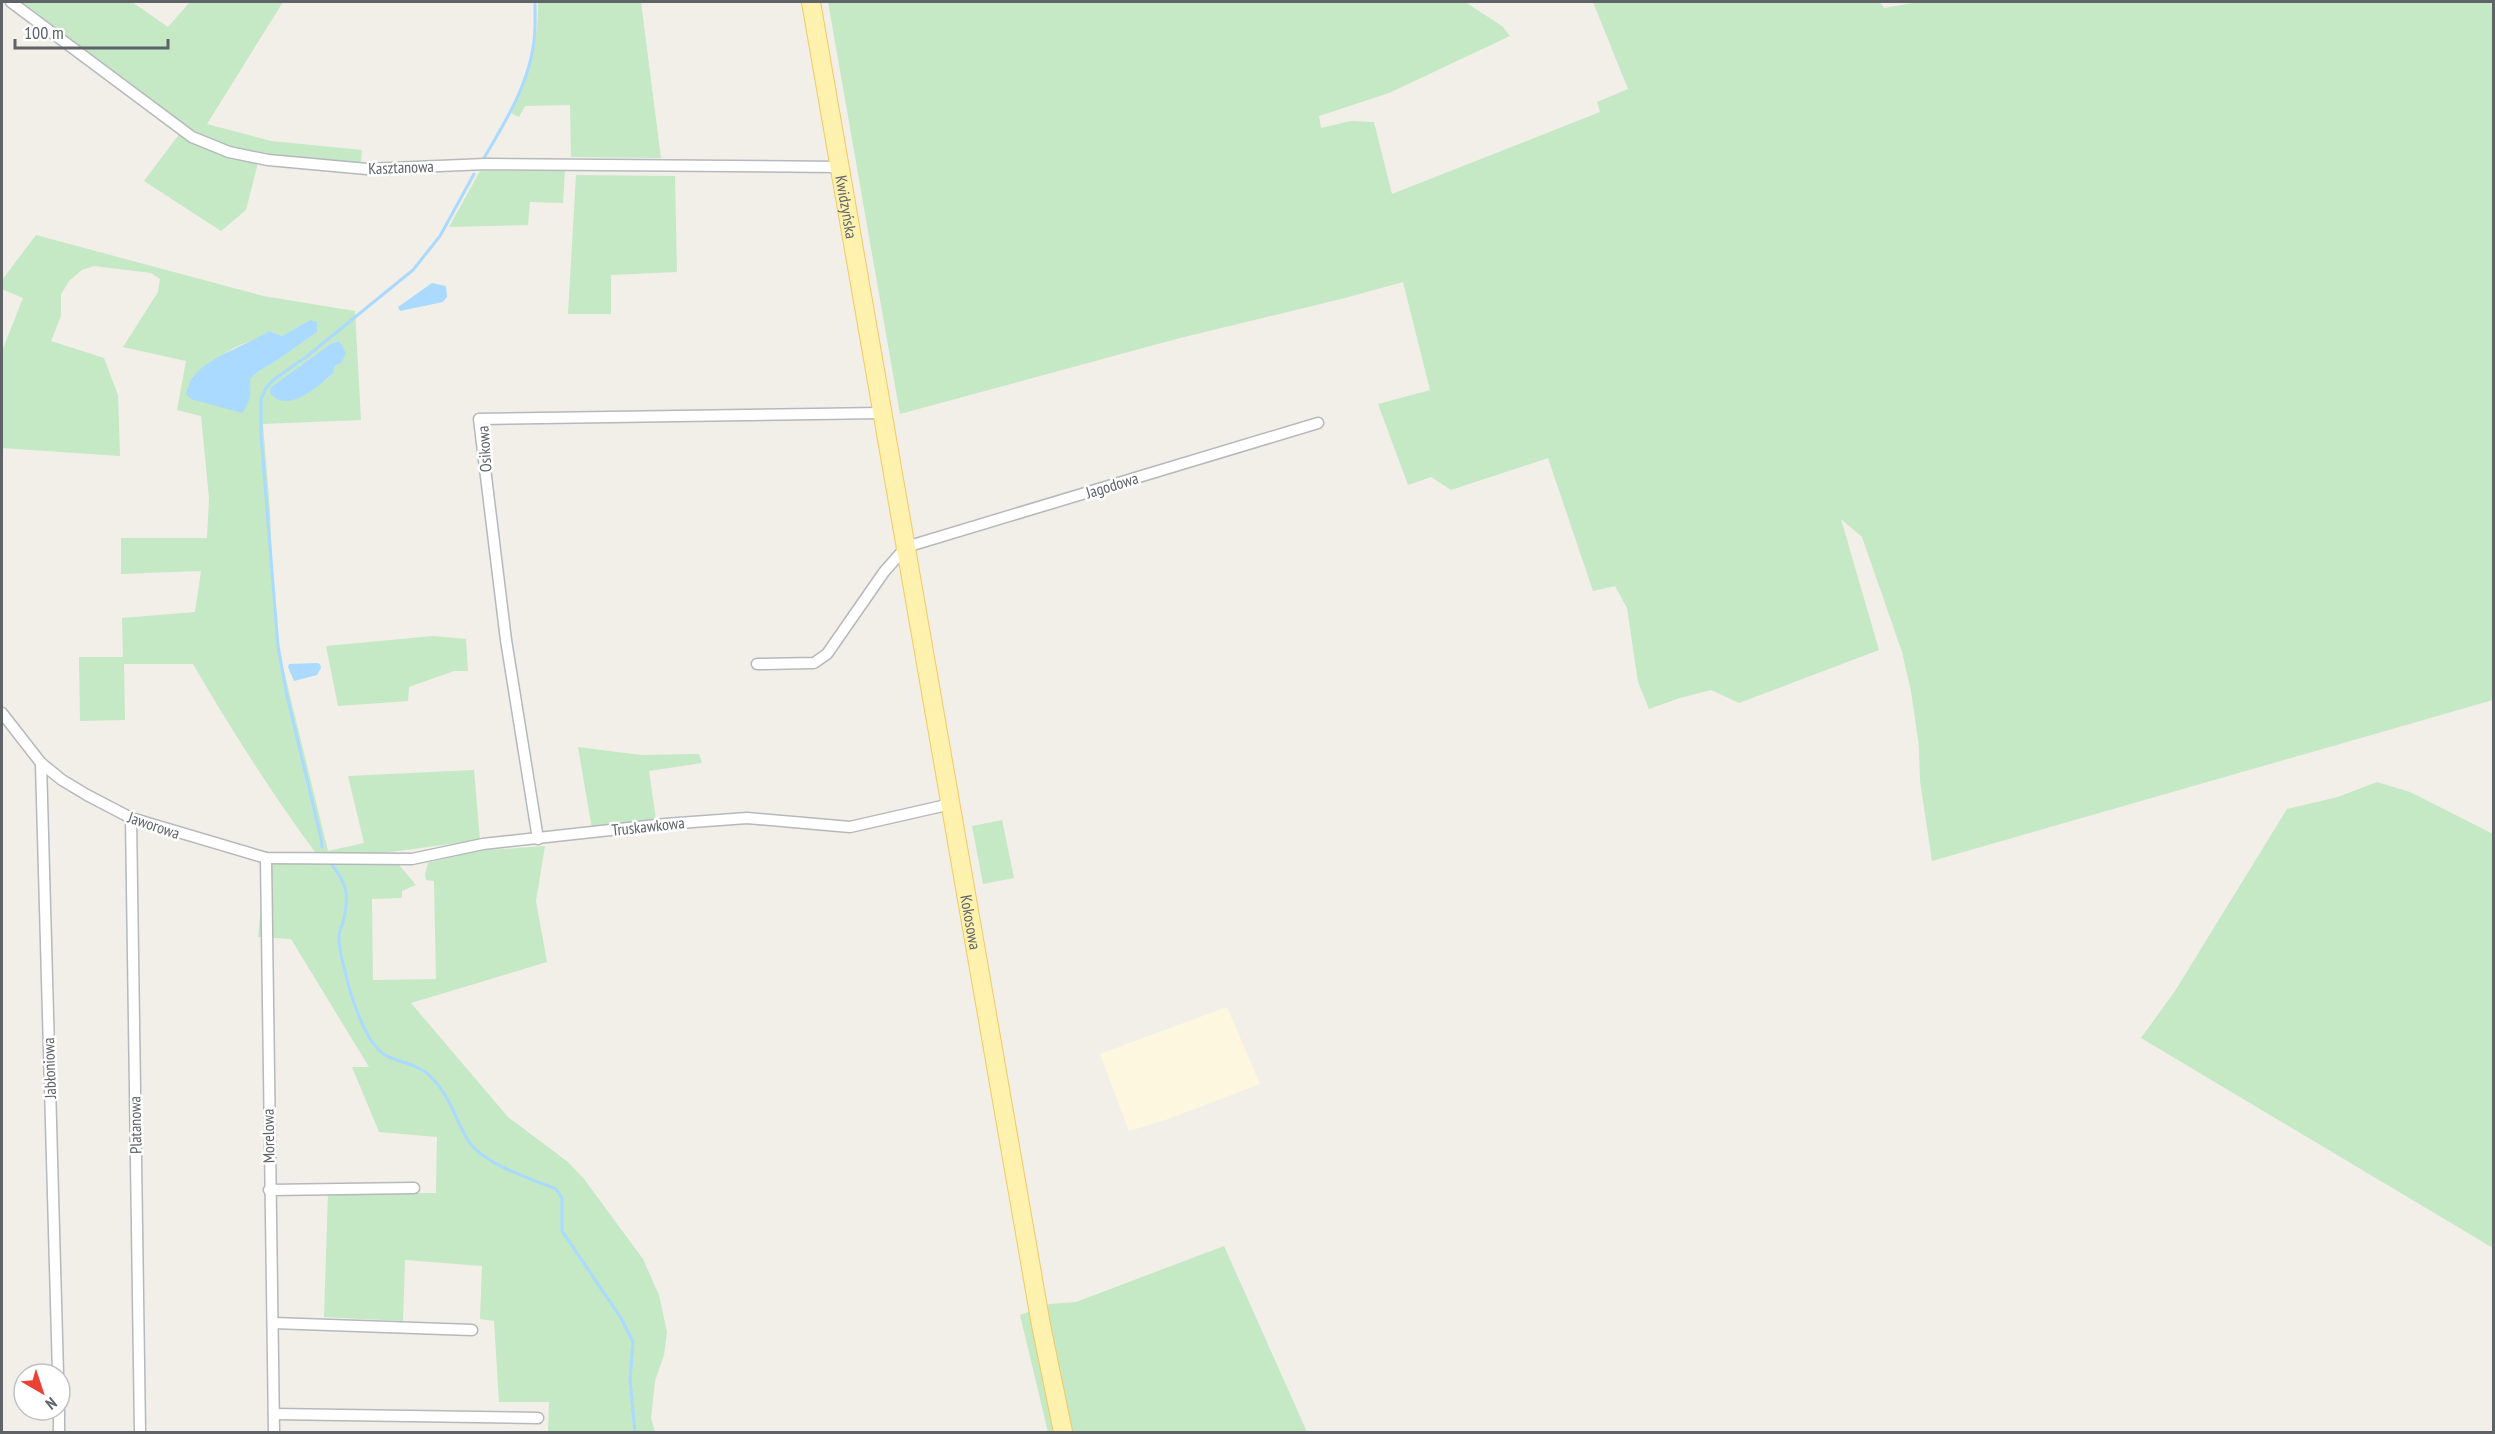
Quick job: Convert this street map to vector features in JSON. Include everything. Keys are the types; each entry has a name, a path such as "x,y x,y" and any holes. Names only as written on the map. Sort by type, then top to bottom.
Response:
{"main road":[{"name":"Kwidzyńska","path":"811,2 882,413"},
{"name":"Kokosowa","path":"882,413 1039,1316 1063,1432"}],"street":[{"name":"Kasztanowa","path":"11,2 192,136 229,152 268,160 367,169 486,164 840,166"},
{"name":"Osikowa","path":"538,839 506,640 478,419 882,413"},
{"name":"Jagodowa","path":"906,546 1318,423"},
{"path":"757,664 814,663 827,654 884,572 906,546"},
{"name":"Jaworowa","path":"2,713 41,763 70,785 131,818 266,858 344,857"},
{"name":"Jabłoniowa","path":"41,763 58,1362"},
{"name":"Truskawkowa","path":"344,857 412,859 483,844 665,824 747,818 850,827 951,804"},
{"name":"Platanowa","path":"131,818 140,1432"},
{"name":"Morelowa","path":"266,858 274,1432"},
{"path":"269,1191 414,1188"},
{"path":"273,1323 471,1330"},
{"path":"274,1414 538,1418"}],"shaded area":[{"path":"1227,1007 1260,1084 1168,1119 1129,1131 1100,1054"}],"green space":[{"path":"22,2 132,2 168,27 190,2 283,2 207,124 271,141 362,150 361,163 260,155 246,210 221,231 144,181 186,125"},
{"path":"538,2 641,2 661,158 571,157 570,105 525,106 519,117 511,113 531,59 538,18"},
{"path":"828,2 1465,2 1502,26 1510,36 1389,93 1319,116 1321,128 1351,121 1374,122 1392,194 1600,112 1597,102 1628,89 1593,2 1880,2 1884,8 1919,2 2493,2 2493,700 1932,861 1920,781 1919,747 1911,691 1902,652 1862,537 1841,519 1879,650 1739,703 1711,690 1649,709 1638,682 1627,608 1615,586 1593,591 1548,458 1451,490 1431,477 1408,485 1378,404 1430,390 1403,282 1180,338 900,414"},
{"path":"565,170 563,203 530,202 528,225 449,227 480,171"},
{"path":"576,175 675,176 677,272 611,275 611,314 568,314"},
{"path":"36,235 263,296 355,311 361,420 263,424 273,588 280,655 328,851 364,843 348,776 474,770 480,840 368,855 370,865 399,865 416,885 402,891 402,898 372,899 373,980 436,979 434,881 426,880 428,863 477,851 545,846 536,901 547,962 411,1003 508,1117 568,1162 584,1179 643,1259 659,1295 667,1332 664,1355 655,1381 651,1418 655,1432 548,1432 549,1402 499,1402 494,1321 480,1319 482,1266 405,1260 403,1321 324,1317 328,1193 436,1193 437,1137 379,1132 352,1067 369,1067 291,939 258,937 263,885 271,853 315,852 251,760 193,664 124,664 125,720 80,721 79,657 123,657 122,618 195,612 201,571 121,574 121,538 207,538 209,498 201,416 177,410 186,361 123,347 158,292 160,279 151,273 94,266 82,270 70,280 61,294 61,316 51,341 104,358 118,395 120,456 2,448 2,351 23,298 2,289 2,280","holes":["310,320 317,332 250,379 192,377 240,345 269,331 282,336","339,341 341,363 335,366 325,380 309,386 271,387 332,343"]},
{"path":"433,636 466,639 468,671 454,671 409,687 408,701 338,706 326,646"},
{"path":"578,747 641,755 699,754 702,763 649,771 656,819 592,829"},
{"path":"2377,782 2410,792 2493,834 2493,1248 2141,1038 2175,991 2287,809 2338,797"},
{"path":"1002,820 1014,878 983,884 972,826"},
{"path":"1224,1246 1307,1432 1048,1432 1020,1315 1050,1304 1076,1302"}],"water":[{"path":"432,283 446,286 447,297 443,302 400,311 398,307"},
{"path":"310,320 317,322 317,332 250,379 250,397 242,413 191,399 186,394 193,377 219,357 269,331 282,336"},
{"path":"339,341 346,353 341,363 335,366 333,373 320,385 294,400 277,399 270,393 271,387 332,343"},
{"path":"317,663 321,668 317,675 294,681 288,667 289,664"}],"waterway":[{"path":"484,158 514,105 526,77 534,42 535,2"},
{"path":"322,847 287,696 278,646 261,435 261,399 273,380 306,357 413,270 440,236 474,174"},
{"path":"331,863 346,890 345,912 339,935 341,955 352,996 367,1033 381,1052 426,1072 437,1083 469,1142 476,1150 509,1170 556,1189 562,1198 562,1231 621,1318 633,1342 630,1380 635,1432"}]}
